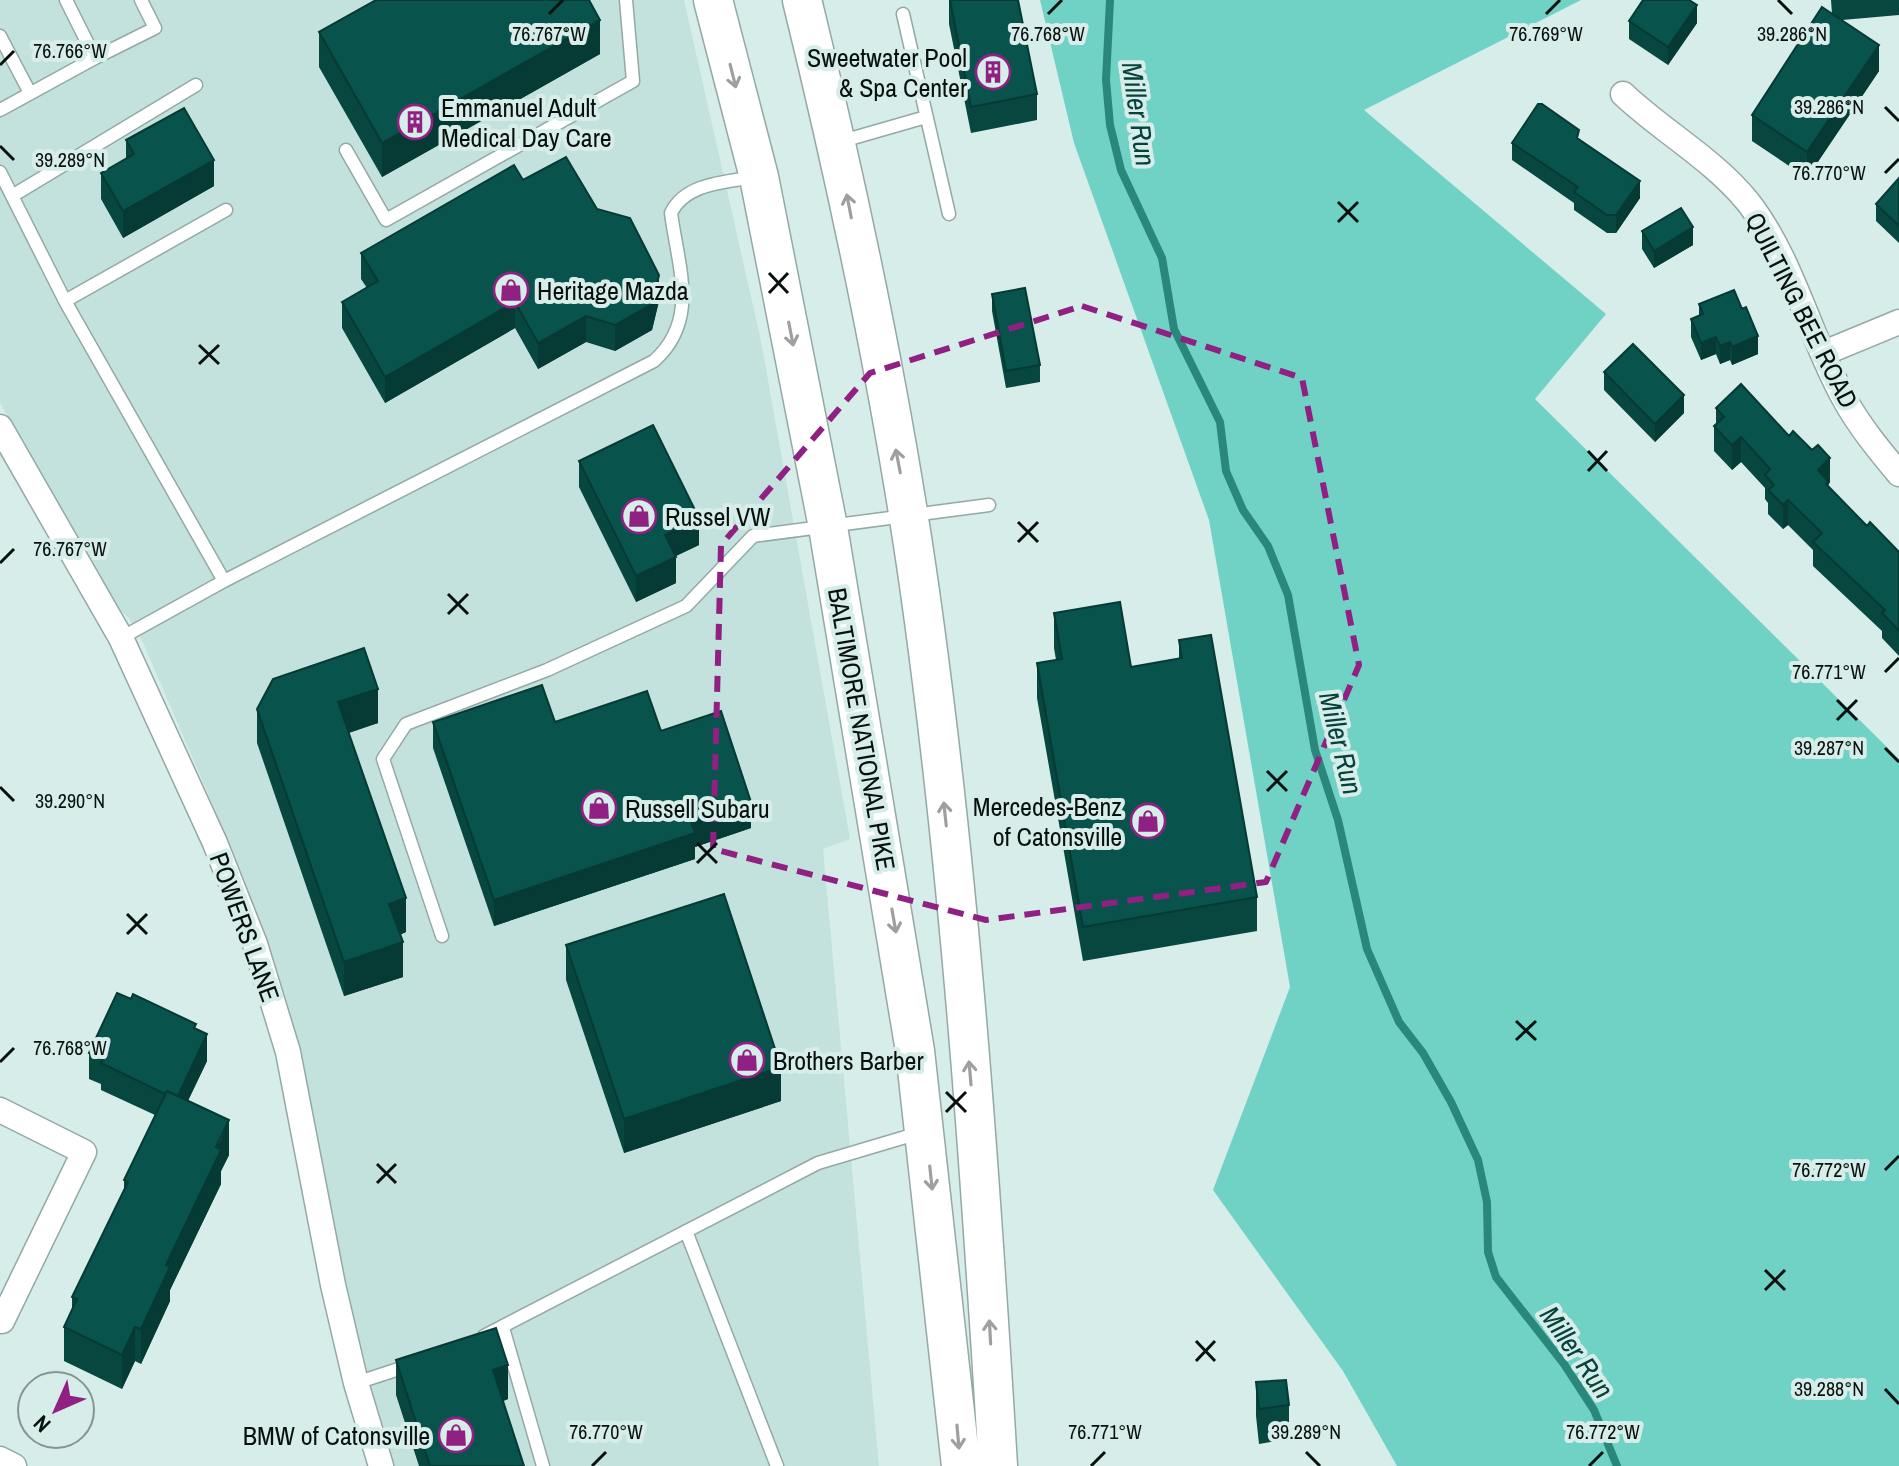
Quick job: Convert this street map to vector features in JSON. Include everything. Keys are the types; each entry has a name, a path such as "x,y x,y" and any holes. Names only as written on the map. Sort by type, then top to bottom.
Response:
{"main road":[{"name":"BALTIMORE NATIONAL PIKE","path":"713,0 759,177 828,527 926,1131 961,1466"},
{"path":"802,0 836,143 908,516 935,709 964,1002 998,1466"}],"street":[{"name":"QUILTING BEE ROAD","path":"1623,94 1650,119 1680,140 1747,202 1795,288 1844,399 1899,474"},
{"path":"1824,353 1899,322"},
{"name":"POWERS LANE","path":"0,427 121,638 215,843 255,944 288,1052 356,1383 381,1466"},
{"path":"0,1110 84,1152 2,1321"},
{"path":"0,1459 14,1466"}],"lane":[{"path":"66,0 93,59"},
{"path":"0,110 155,28 141,0"},
{"path":"346,150 386,220 633,81 626,0"},
{"path":"903,14 949,214"},
{"path":"0,36 30,93"},
{"path":"12,196 196,85"},
{"path":"836,143 926,117"},
{"path":"0,172 65,301 224,581"},
{"path":"121,638 224,581 654,361 672,345 684,306 671,213 677,200 709,185 759,177"},
{"path":"65,301 226,210"},
{"path":"442,936 383,759 406,724 547,670 686,606 753,536 989,505"},
{"path":"475,1339 503,1328 818,1163 926,1131"},
{"path":"686,1231 777,1466"},
{"path":"503,1328 543,1466"},
{"path":"356,1383 419,1362"}],"highlighted area":[{"path":"1082,306 1302,378 1359,665 1266,882 986,920 713,849 721,545 870,373"}],"shaded area":[{"path":"0,0 684,0 761,341 850,839 823,849 879,1466 389,1466 368,1400 265,939 227,838 144,645 129,618 108,601 0,403"}],"green space":[{"path":"1040,0 1581,0 1364,110 1606,314 1535,399 1899,759 1899,1466 1397,1466 1343,1371 1213,1190 1290,987 1209,520 1074,143"}],"building":[{"name":"Emmanuel Adult Medical Day Care","path":"376,0 589,0 600,20 382,143 319,32"},
{"name":"Sweetwater Pool & Spa Center","path":"950,0 1018,0 1037,94 971,107"},
{"path":"1643,0 1689,0 1697,5 1668,47 1629,21"},
{"path":"1822,7 1879,45 1807,152 1752,115"},
{"path":"1538,104 1579,130 1577,138 1640,181 1616,215 1607,215 1574,192 1578,187 1512,143"},
{"path":"184,108 214,160 123,211 101,173 134,154 126,140"},
{"name":"Heritage Mazda","path":"566,157 597,209 630,218 659,275 652,304 615,325 586,316 538,343 515,302 385,377 342,302 378,281 361,253 514,165 523,180"},
{"path":"1899,178 1899,226 1876,204"},
{"path":"1681,208 1693,227 1654,251 1642,231"},
{"path":"1025,288 1040,365 1006,371 992,294"},
{"path":"1734,290 1742,309 1746,307 1758,336 1732,347 1730,342 1720,346 1716,337 1701,343 1691,319 1703,314 1699,304"},
{"path":"1633,344 1684,395 1655,424 1604,372"},
{"path":"1741,384 1789,436 1793,431 1812,450 1818,445 1830,458 1818,470 1828,481 1826,484 1867,526 1870,522 1899,552 1899,631 1882,613 1885,610 1813,542 1822,533 1788,500 1783,505 1768,490 1774,485 1765,475 1770,469 1741,437 1732,445 1714,426 1724,417 1716,408"},
{"name":"Russel VW","path":"653,425 699,518 665,535 676,557 636,576 579,461"},
{"name":"Mercedes-Benz of Catonsville","path":"1120,602 1131,667 1182,658 1179,640 1211,635 1257,897 1083,927 1037,663 1062,659 1054,613"},
{"path":"364,648 378,689 338,702 406,898 389,904 403,942 344,962 257,709 273,679"},
{"name":"Russell Subaru","path":"542,685 555,722 647,691 661,731 721,711 751,802 691,822 695,833 494,900 433,722"},
{"path":"724,894 781,1067 624,1119 566,945"},
{"path":"117,993 131,999 133,994 196,1024 194,1028 207,1034 178,1096 167,1091 165,1094 101,1063 103,1059 89,1053"},
{"path":"167,1091 229,1120 216,1147 221,1150 166,1265 170,1267 141,1329 135,1327 122,1355 64,1327 77,1299 72,1297 128,1182 124,1180"},
{"name":"BMW of Catonsville","path":"496,1328 508,1365 493,1370 524,1466 430,1466 396,1360"},
{"path":"1286,1380 1289,1405 1259,1409 1256,1382"}],"waterway":[{"name":"Miller Run","path":"1110,0 1106,80 1110,125 1121,170 1162,258 1174,329 1220,422 1226,471 1243,510 1268,546 1288,595 1315,750 1338,820 1367,949 1399,1022 1423,1053 1451,1102 1478,1160 1487,1202 1488,1252 1496,1277 1564,1364 1594,1410 1617,1466"}],"place":[{"name":"Sweetwater Pool & Spa Center","path":"993,72"},
{"name":"Emmanuel Adult Medical Day Care","path":"415,122"},
{"name":"Heritage Mazda","path":"511,290"},
{"name":"Russel VW","path":"639,516"},
{"name":"Russell Subaru","path":"599,808"},
{"name":"Mercedes-Benz of Catonsville","path":"1148,821"},
{"name":"Brothers Barber","path":"747,1060"},
{"name":"BMW of Catonsville","path":"456,1435"}]}
